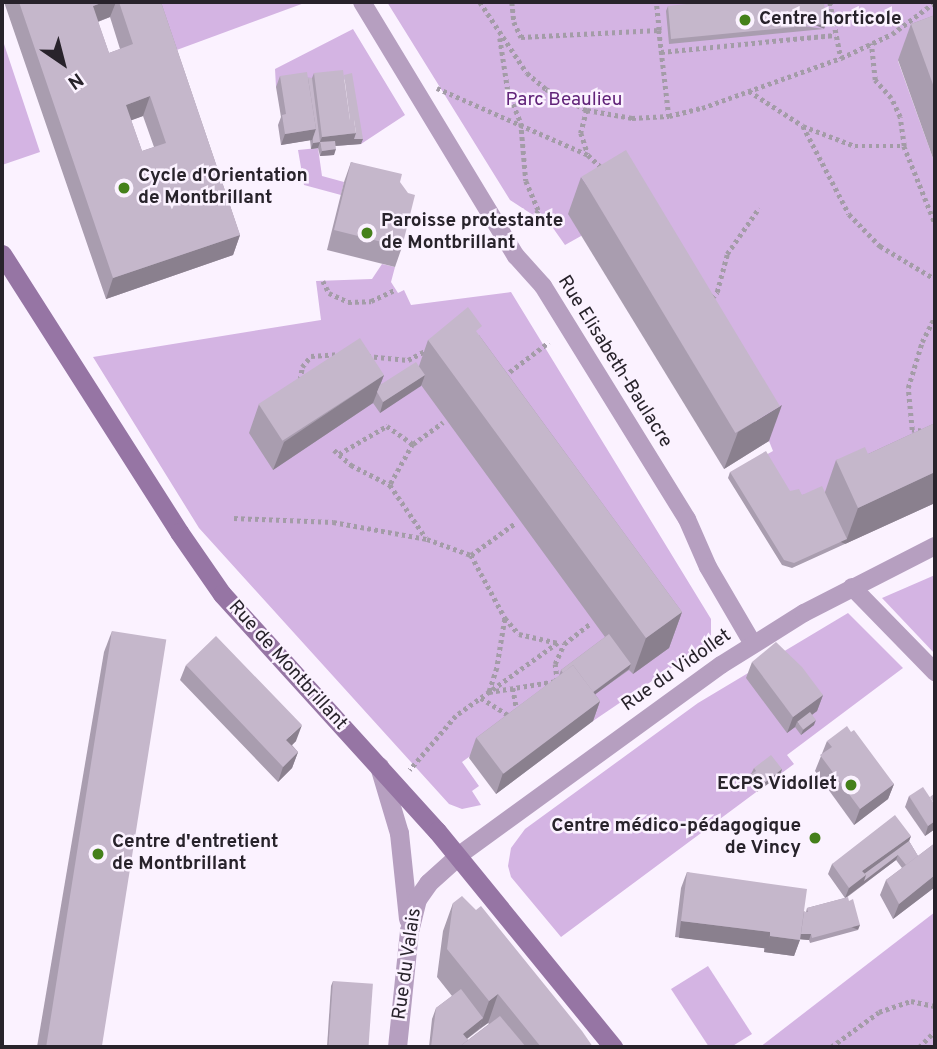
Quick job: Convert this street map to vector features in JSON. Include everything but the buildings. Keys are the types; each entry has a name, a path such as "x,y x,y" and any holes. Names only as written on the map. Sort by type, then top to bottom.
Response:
{"main road":[{"name":"Rue de Montbrillant","path":"2,254 179,532 222,594 379,765 458,856 613,1047"}],"street":[{"name":"Rue Elisabeth-Baulacre","path":"362,2 516,256 543,286 687,519 708,567 753,644"},
{"name":"Rue du Vidollet","path":"458,856 506,818 753,644 852,587 935,546"},
{"path":"852,587 935,673"},
{"path":"379,765 399,832 409,931"},
{"name":"Rue du Valais","path":"397,1047 409,931 417,899 458,856"}],"path":[{"path":"480,2 527,73 546,89 587,110 611,117 669,116 749,91 841,58 892,34 935,2"},
{"path":"512,2 514,22 521,37 659,30"},
{"path":"656,2 669,116"},
{"path":"830,2 841,58"},
{"path":"661,52 835,35"},
{"path":"500,36 508,91 521,123 526,181 539,211 532,218"},
{"path":"871,43 875,79 891,98 900,117 904,146 935,223"},
{"path":"437,88 588,155 607,172"},
{"path":"749,91 803,126 855,146 904,146"},
{"path":"587,110 581,133 588,155"},
{"path":"803,126 849,214 880,247 935,279"},
{"path":"706,302 717,292 727,254 759,208"},
{"path":"323,281 329,293 348,302 371,302 395,290"},
{"path":"924,432 912,430 908,388 922,342 935,317"},
{"path":"500,379 548,342"},
{"path":"356,356 408,360 432,348"},
{"path":"298,392 302,367 312,356 343,355"},
{"path":"390,485 413,444 443,422"},
{"path":"340,454 387,426 413,444"},
{"path":"334,450 351,465 390,485 427,539"},
{"path":"234,518 333,522 427,539 471,555 505,618 519,634 564,644"},
{"path":"471,555 514,524"},
{"path":"489,692 497,668 505,618"},
{"path":"489,692 557,681 555,664 564,644 590,624"},
{"path":"410,770 456,716 558,643"},
{"path":"481,698 518,721 513,688"},
{"path":"831,1047 879,1012 911,1001 935,1006"},
{"path":"919,1047 935,1031"}],"green space":[{"path":"158,2 307,2 174,51"},
{"name":"Parc Beaulieu","path":"387,2 935,2 935,47 898,61 935,164 935,454 800,501 788,496 764,456 773,451 769,441 613,187 581,236 565,245 553,228 510,200"},
{"path":"353,29 405,115 361,144 350,79 276,87 275,69"},
{"path":"2,38 40,152 2,165"},
{"path":"318,148 322,176 344,182 341,195 304,185 298,150"},
{"path":"382,264 395,267 391,282 398,293 404,290 411,305 511,292 711,619 711,635 699,649 593,721 566,686 462,762 479,786 472,791 481,805 462,809 449,804 199,528 93,357 321,320 316,281 372,279"},
{"path":"935,575 935,654 882,598"},
{"path":"848,613 903,668 787,755 794,764 561,937 511,877 508,866 511,848 525,829 698,703"},
{"path":"935,912 935,1047 760,1047"},
{"path":"708,966 752,1034 731,1047 709,1047 671,989"}],"place":[{"name":"Centre horticole","path":"745,20"},
{"name":"Cycle d'Orientation de Montbrillant","path":"124,188"},
{"name":"Paroisse protestante de Montbrillant","path":"367,233"},
{"name":"ECPS Vidollet","path":"851,785"},
{"name":"Centre médico-pédagogique de Vincy","path":"815,838"},
{"name":"Centre d'entretient de Montbrillant","path":"98,854"}]}
